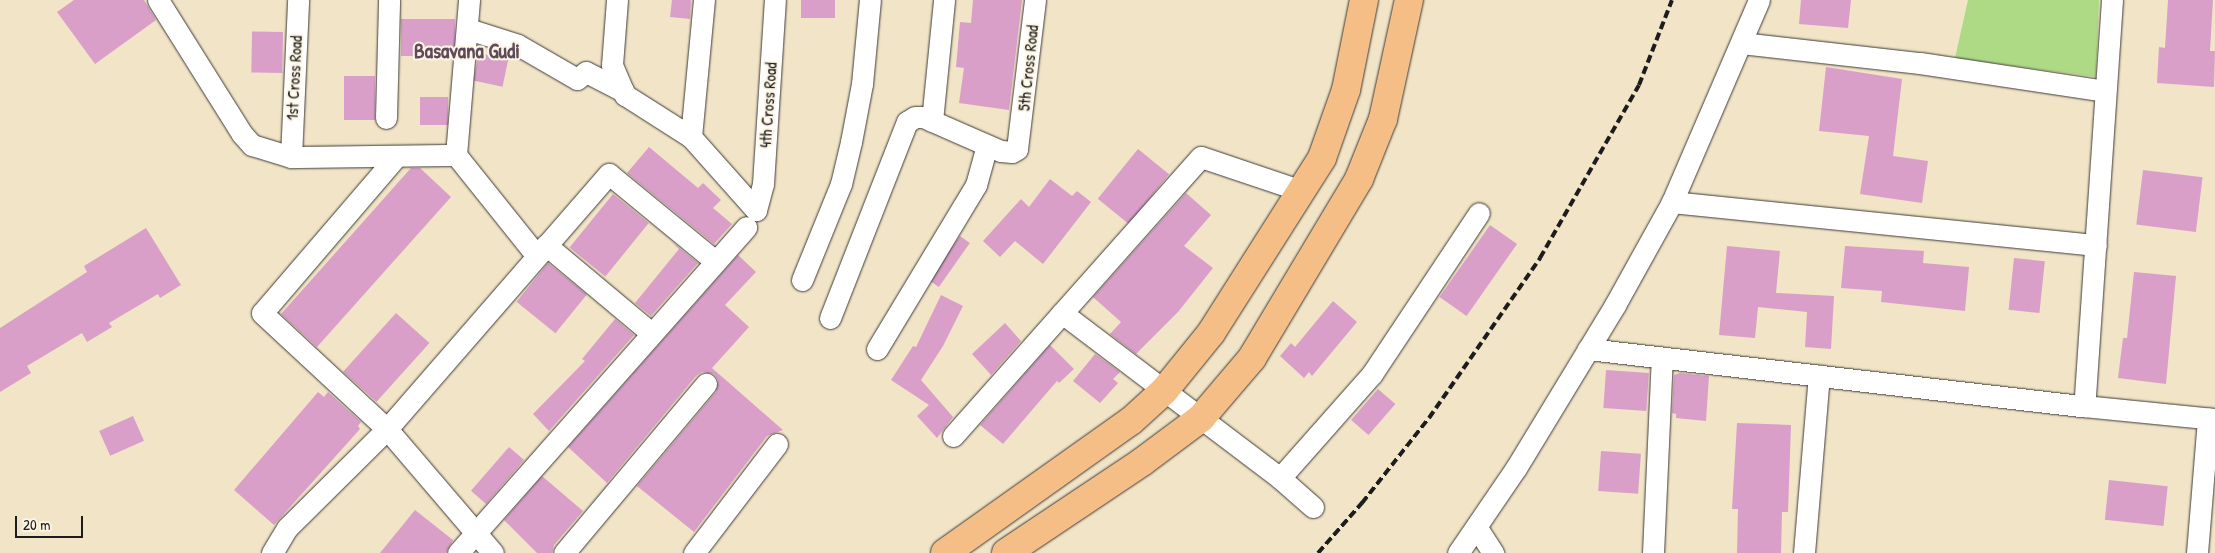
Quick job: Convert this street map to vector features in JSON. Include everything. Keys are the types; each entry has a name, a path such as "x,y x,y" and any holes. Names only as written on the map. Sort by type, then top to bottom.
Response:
{"main road":[{"path":"945,553 1131,421 1164,391 1211,333 1322,158 1336,122 1364,0"},
{"path":"1006,553 1142,462 1201,418 1252,358 1359,179 1383,119 1409,0"}],"street":[{"path":"158,0 242,134 261,150 291,157 395,158 456,155"},
{"name":"1st Cross Road","path":"291,157 298,0"},
{"path":"386,118 390,0"},
{"path":"469,0 456,155 541,250 650,332"},
{"path":"618,0 612,66 623,91"},
{"path":"691,137 704,0"},
{"name":"4th Cross Road","path":"751,219 763,184 775,0"},
{"path":"802,280 840,184 851,142 862,84 870,0"},
{"path":"932,121 944,0"},
{"name":"5th Cross Road","path":"987,145 1012,152 1017,148 1021,136 1035,0"},
{"path":"1458,553 1477,528 1588,349 1672,202 1759,0"},
{"path":"2084,406 2096,245 2104,91 2112,0"},
{"path":"458,553 477,535 650,332 751,219 691,137 623,91 586,72 576,79 518,44 468,29"},
{"path":"1741,43 1920,63 2104,91"},
{"path":"830,318 903,129 915,117 932,121 987,145 976,185 877,349"},
{"path":"954,436 1201,157 1302,191"},
{"path":"395,158 262,313 387,429 493,553"},
{"path":"272,553 287,528 387,429 609,174 715,261"},
{"path":"1672,202 2096,245"},
{"path":"1280,478 1372,374 1480,213"},
{"path":"1062,313 1280,478 1312,507"},
{"path":"1588,349 2211,419 2197,553"},
{"path":"1653,553 1662,358"},
{"path":"1804,553 1819,376"},
{"path":"564,553 706,384"},
{"path":"694,553 777,444"},
{"path":"1477,528 1493,553"}],"green space":[{"path":"1968,0 2099,0 2096,77 1955,58"}],"building":[{"path":"74,0 144,0 156,20 95,64 57,12"},
{"path":"672,0 691,0 690,19 670,17"},
{"path":"801,0 835,0 835,18 801,18"},
{"path":"973,0 1022,0 1009,110 959,103 964,68 956,67 960,22 971,23"},
{"path":"1801,0 1851,0 1848,28 1799,24"},
{"path":"2168,0 2213,0 2210,51 2215,51 2214,87 2157,83 2159,47 2165,48"},
{"path":"401,19 455,19 455,56 401,56"},
{"path":"252,31 283,32 282,73 251,72"},
{"path":"479,53 508,59 503,87 473,80"},
{"path":"1826,67 1902,79 1893,156 1928,161 1922,203 1860,194 1869,136 1819,131"},
{"path":"344,76 375,76 375,120 344,120"},
{"path":"420,97 448,97 448,125 420,125"},
{"path":"649,147 698,188 703,183 721,200 713,208 732,224 714,244 627,173"},
{"path":"1138,149 1169,174 1129,224 1098,199"},
{"path":"411,168 420,168 451,197 317,347 281,314"},
{"path":"2143,170 2203,177 2196,232 2136,225"},
{"path":"1050,179 1072,196 1077,191 1091,202 1043,264 1015,241 1000,257 983,241 1021,199 1029,207"},
{"path":"1186,193 1211,215 1184,246 1213,268 1178,312 1136,354 1110,334 1121,322 1093,297"},
{"path":"613,194 649,223 605,277 570,248"},
{"path":"1490,225 1517,244 1467,316 1440,297"},
{"path":"146,228 181,285 160,298 158,294 109,323 112,327 87,342 82,333 27,366 31,373 0,392 0,328 87,272 84,266"},
{"path":"960,236 970,243 939,287 929,280"},
{"path":"672,242 698,263 651,316 635,303 679,249"},
{"path":"1727,246 1780,251 1776,293 1834,296 1831,349 1805,347 1807,312 1758,307 1755,338 1719,335"},
{"path":"1845,246 1924,251 1923,263 1969,267 1965,311 1881,302 1882,291 1841,288"},
{"path":"738,255 756,272 725,305 749,327 712,368 783,430 767,436 694,532 637,486 716,392 718,380 714,374 702,372 696,376 607,483 568,447"},
{"path":"2014,258 2045,261 2039,313 2009,310"},
{"path":"548,263 587,294 555,333 517,302"},
{"path":"2134,272 2176,276 2166,384 2118,378 2123,338 2127,338"},
{"path":"941,295 963,306 943,346 921,380 953,417 937,438 917,416 929,405 891,380 913,346 916,347"},
{"path":"1333,301 1357,322 1312,376 1309,372 1304,378 1280,356 1291,343 1295,347"},
{"path":"396,313 429,343 377,402 343,372"},
{"path":"615,319 634,335 549,431 533,414 585,361 582,359"},
{"path":"1005,323 1021,341 991,375 972,354"},
{"path":"1050,345 1074,369 1059,383 1057,381 1003,444 980,425"},
{"path":"1095,354 1120,372 1113,379 1118,383 1100,403 1073,381"},
{"path":"1606,370 1649,373 1646,411 1603,408"},
{"path":"1680,373 1709,376 1706,421 1676,418 1676,414 1672,413 1674,375"},
{"path":"1378,389 1395,404 1368,435 1351,420"},
{"path":"318,392 324,397 328,392 361,422 358,426 360,429 274,525 234,490"},
{"path":"133,416 144,441 110,456 99,431"},
{"path":"1737,423 1791,425 1788,512 1782,512 1781,553 1737,553 1738,509 1732,509"},
{"path":"509,447 524,460 486,504 471,491"},
{"path":"1601,451 1641,454 1638,494 1598,491"},
{"path":"542,476 583,511 554,545 552,553 537,553 504,520"},
{"path":"2109,480 2168,486 2163,526 2105,520"},
{"path":"415,510 453,540 446,553 380,553"}],"railway":[{"path":"1318,553 1362,503 1429,418 1540,258 1639,85 1672,0"}],"district":[{"name":"Basavana Gudi","path":"467,51"}]}
